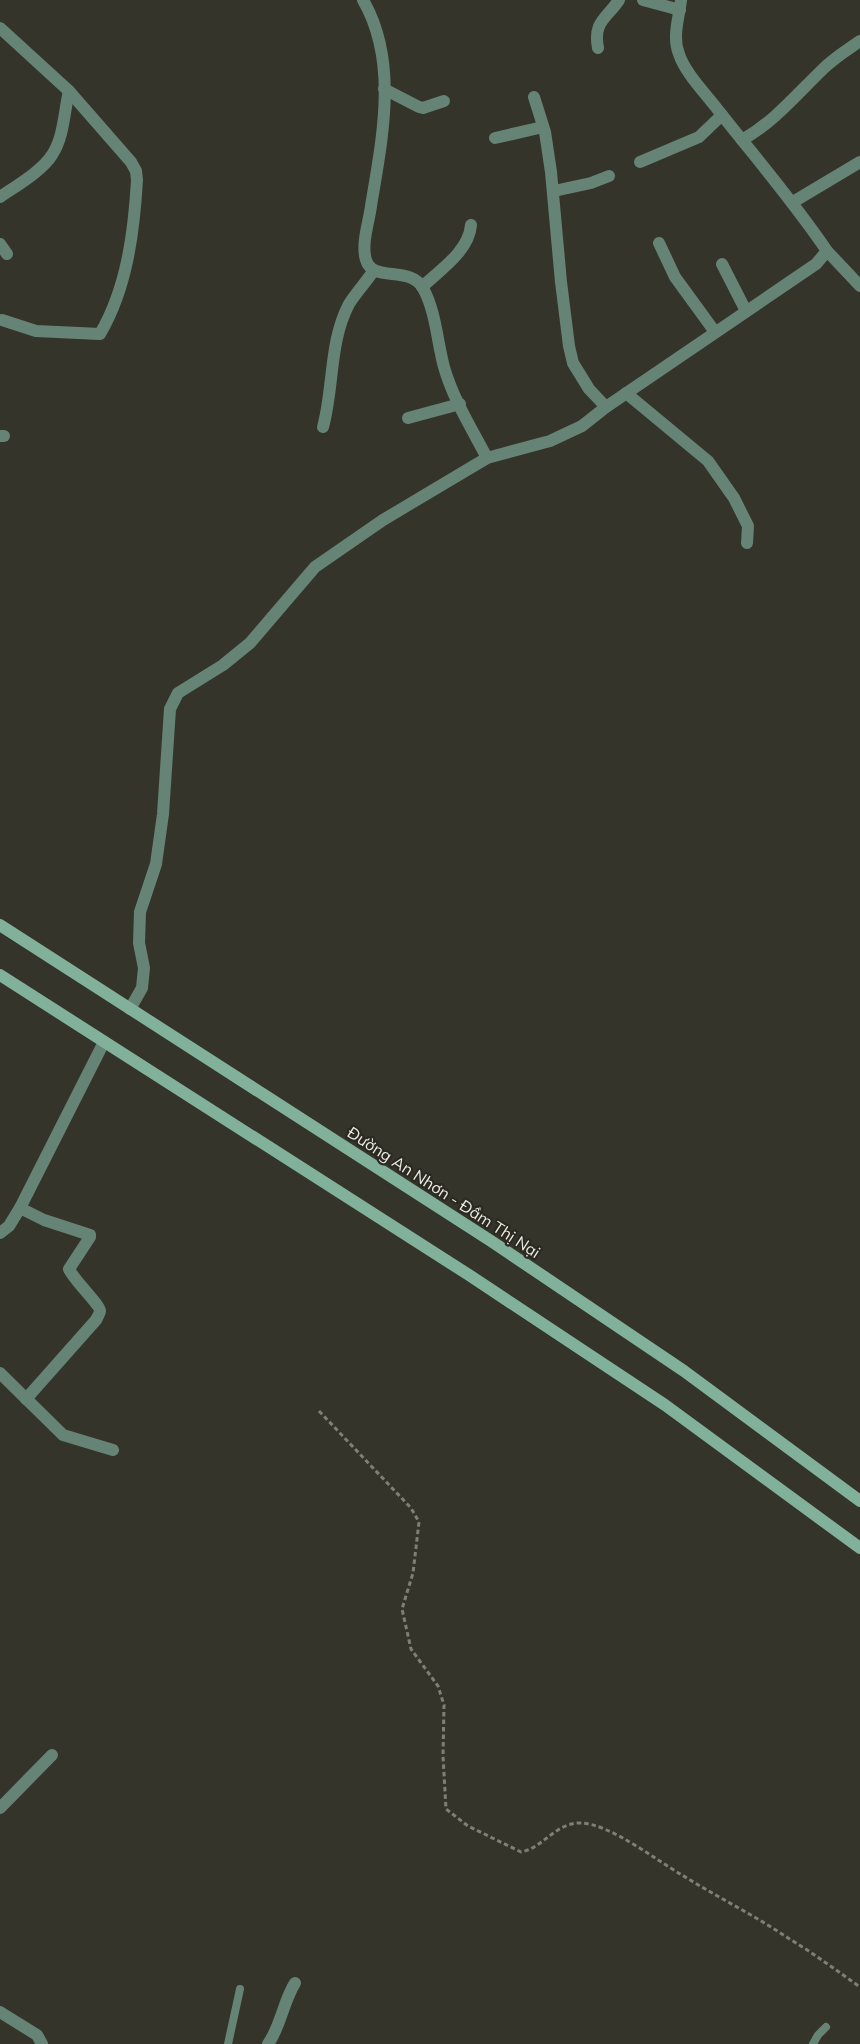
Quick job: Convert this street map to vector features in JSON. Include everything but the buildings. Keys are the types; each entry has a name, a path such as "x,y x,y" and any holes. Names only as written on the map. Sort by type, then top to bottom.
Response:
{"main road":[{"name":"Đường An Nhơn - Đầm Thị Nại","path":"0,925 491,1240 684,1371 860,1502"},
{"path":"0,975 470,1275 655,1398 860,1548"}],"street":[{"path":"363,0 381,46 384,89 382,126 365,259 370,269 410,276 422,287 431,306 445,369 487,458"},
{"path":"598,48 597,30 600,23 619,0"},
{"path":"643,0 680,5 676,26 679,55 722,115 793,202 827,251 860,286"},
{"path":"0,28 69,91 131,162 136,171 136,196 121,289 102,332 97,335 36,331 2,320"},
{"path":"742,140 767,124 822,70 860,40"},
{"path":"384,89 423,108 444,101"},
{"path":"0,197 47,162 54,154 65,119 69,91"},
{"path":"534,97 543,127 554,191 569,346 573,363 589,389 606,407"},
{"path":"640,162 699,137 722,115"},
{"path":"495,138 543,127"},
{"path":"793,202 860,162"},
{"path":"554,191 591,183 609,176"},
{"path":"422,287 458,254 467,241 471,225"},
{"path":"659,243 675,277 716,332"},
{"path":"130,1009 142,988 144,968 139,943 140,912 156,864 163,814 170,709 178,693 223,665 250,643 315,567 383,520 487,458 550,441 582,426 626,393 816,264 827,251"},
{"path":"722,264 746,311"},
{"path":"323,427 330,402 330,374 333,358 344,319 350,303 374,270"},
{"path":"626,393 708,461 734,498 748,526 747,543"},
{"path":"408,418 460,404"},
{"path":"0,1233 9,1226 20,1208 104,1042"},
{"path":"20,1208 44,1220 90,1235 69,1269 99,1307 100,1312 96,1320 26,1399"},
{"path":"0,1373 63,1435 113,1450"},
{"path":"0,1808 52,1755"},
{"path":"268,2044 273,2037 289,1992 295,1983"},
{"path":"0,2012 37,2035 42,2044"}],"lane":[{"path":"228,2044 240,1989"},
{"path":"813,2044 826,2027"}],"path":[{"path":"319,1412 411,1508 419,1522 413,1573 402,1609 411,1649 438,1686 444,1705 443,1756 446,1809 468,1826 521,1852 531,1850 551,1833 567,1825 581,1823 610,1830 787,1937 860,1987"}]}
